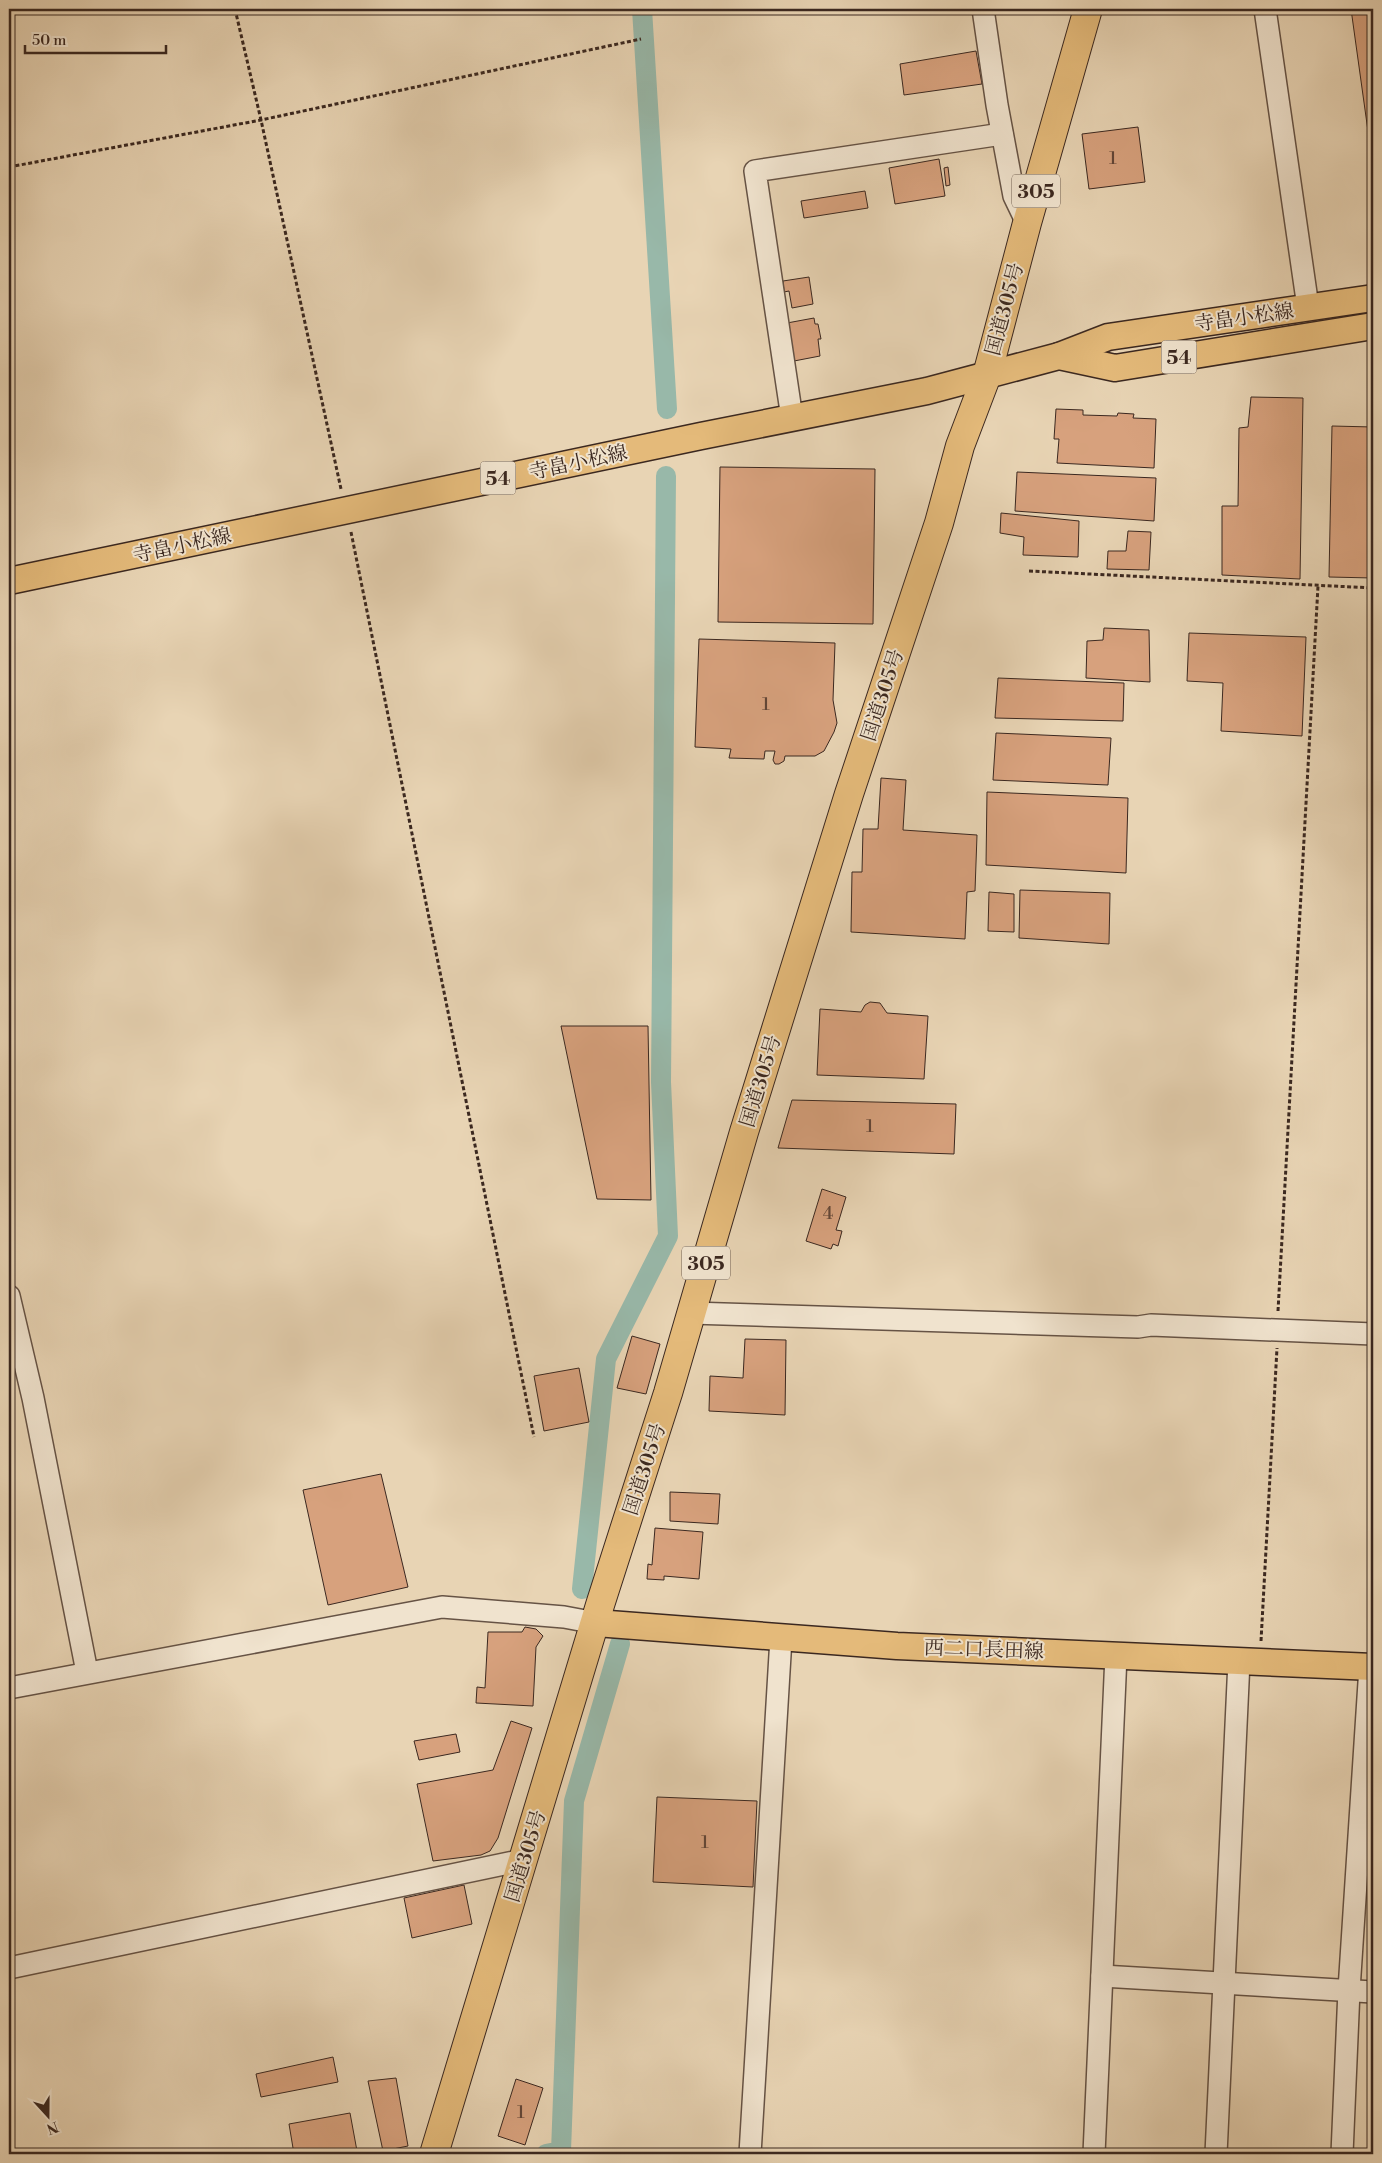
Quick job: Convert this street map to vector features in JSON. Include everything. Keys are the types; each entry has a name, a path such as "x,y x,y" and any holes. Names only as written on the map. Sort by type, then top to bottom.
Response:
{"highway":[{"name":"国道305号","path":"434,2154 691,1312 744,1132 849,794 940,523 960,446 987,375 1027,222 1088,9"}],"main road":[{"name":"寺畠小松線","path":"9,581 927,391 1058,356 1108,337 1373,298"},
{"name":"寺畠小松線","path":"1058,356 1115,368 1373,326"},
{"name":"西二口長田線","path":"596,1623 897,1646 1372,1667"}],"street":[{"path":"983,9 1002,134 1014,196 1027,222"},
{"path":"1265,9 1308,307"},
{"path":"792,418 755,171 1002,134"},
{"path":"9,1296 33,1398 87,1672"},
{"path":"691,1312 1373,1334"},
{"path":"9,1688 442,1607 564,1617 596,1623"},
{"path":"750,2154 781,1638"},
{"path":"1094,2154 1116,1655"},
{"path":"1216,2154 1224,1984 1249,1662"},
{"path":"1342,2154 1349,1990 1372,1667"},
{"path":"9,1968 523,1860"},
{"path":"1102,1976 1373,1992"}],"path":[{"path":"235,9 346,511"},
{"path":"9,167 261,120 641,39"},
{"path":"352,536 534,1437"},
{"path":"1029,571 1373,588"},
{"path":"1249,1662 1277,1331 1318,586"}],"building":[{"path":"1351,9 1373,9 1373,160 1372,160"},
{"path":"976,51 982,84 904,95 900,64"},
{"path":"1138,127 1145,182 1089,189 1082,134"},
{"path":"939,159 945,196 895,204 889,168"},
{"path":"948,167 950,185 946,186 944,168"},
{"path":"865,191 868,208 804,218 801,201"},
{"path":"809,277 813,304 792,308 789,291 784,292 783,281"},
{"path":"814,318 815,324 818,324 821,339 818,339 820,356 794,361 787,323"},
{"path":"1251,397 1303,398 1300,579 1222,575 1222,506 1238,506 1239,428 1248,427"},
{"path":"1056,409 1083,410 1083,415 1117,416 1118,413 1134,414 1133,418 1156,419 1154,468 1057,463 1059,439 1054,439"},
{"path":"1332,426 1373,427 1373,578 1329,577"},
{"path":"720,467 875,469 873,624 718,622"},
{"path":"1017,472 1156,478 1154,521 1015,511"},
{"path":"1001,513 1079,521 1078,557 1023,555 1024,537 1000,533"},
{"path":"1128,531 1151,532 1149,570 1107,569 1108,551 1126,551"},
{"path":"1104,628 1149,630 1150,682 1086,678 1087,641 1103,640"},
{"path":"1189,633 1306,637 1302,736 1221,731 1223,683 1187,681"},
{"path":"699,639 835,643 833,700 837,723 824,751 815,756 785,756 784,761 775,764 773,760 775,751 765,751 764,759 729,758 731,749 695,747"},
{"path":"998,678 1124,683 1123,721 995,718"},
{"path":"996,733 1111,738 1108,785 993,780"},
{"path":"881,778 906,780 903,830 977,835 975,891 967,892 965,939 851,932 852,872 862,872 863,829 878,829"},
{"path":"987,792 1128,798 1126,873 986,865"},
{"path":"1020,890 1110,893 1109,944 1019,938"},
{"path":"989,892 1014,894 1014,932 988,931"},
{"path":"870,1002 880,1003 887,1013 928,1016 924,1079 817,1075 820,1009 861,1012 865,1005"},
{"path":"561,1026 648,1026 651,1200 597,1199"},
{"path":"792,1100 956,1104 954,1154 778,1148"},
{"path":"822,1189 846,1197 836,1230 842,1231 838,1246 833,1244 831,1249 806,1241"},
{"path":"632,1336 660,1344 646,1394 617,1388"},
{"path":"745,1339 786,1340 785,1415 709,1411 710,1376 743,1378"},
{"path":"579,1368 589,1422 544,1431 534,1376"},
{"path":"381,1474 408,1587 328,1605 303,1490"},
{"path":"670,1492 720,1494 718,1524 670,1521"},
{"path":"655,1528 703,1532 699,1579 664,1576 664,1580 647,1579 648,1564 652,1565"},
{"path":"525,1627 536,1629 543,1636 536,1647 533,1706 476,1703 477,1687 485,1688 488,1632 522,1632"},
{"path":"511,1721 532,1728 498,1838 490,1851 481,1855 433,1861 417,1784 493,1770"},
{"path":"456,1734 460,1752 419,1760 414,1741"},
{"path":"657,1797 757,1801 753,1887 653,1882"},
{"path":"464,1885 472,1924 412,1938 404,1898"},
{"path":"333,2057 338,2082 261,2097 256,2074"},
{"path":"396,2078 408,2146 383,2151 368,2081"},
{"path":"516,2079 543,2088 525,2145 498,2136"},
{"path":"350,2113 357,2151 341,2154 294,2154 289,2124"}],"waterway":[{"path":"642,9 667,409"},
{"path":"582,1589 606,1359 668,1236 661,1082 666,476"},
{"path":"546,2154 561,2151 574,1801 620,1644"}]}
